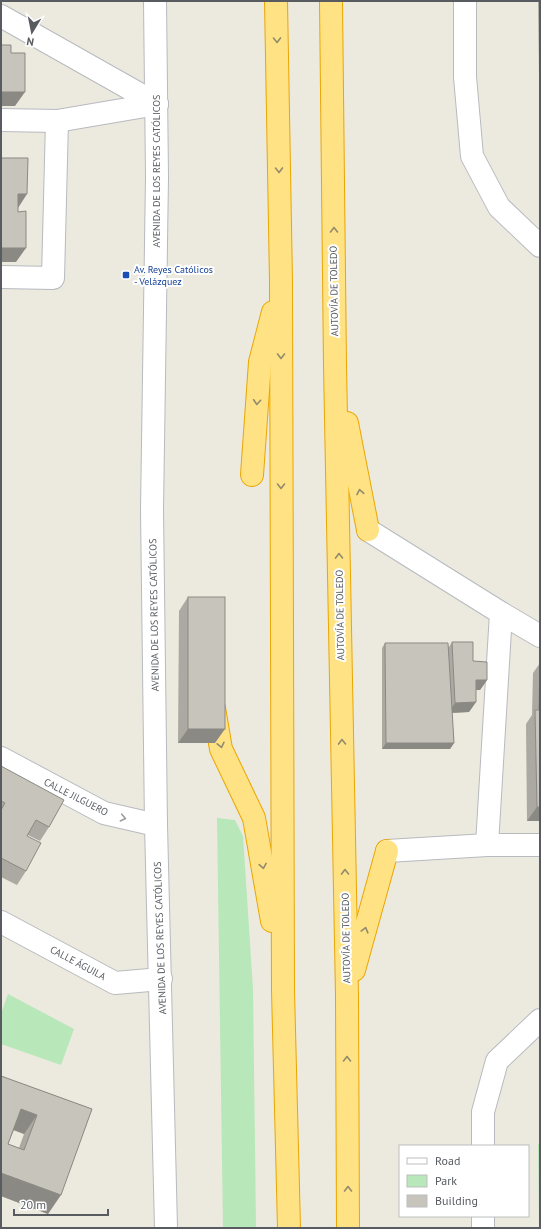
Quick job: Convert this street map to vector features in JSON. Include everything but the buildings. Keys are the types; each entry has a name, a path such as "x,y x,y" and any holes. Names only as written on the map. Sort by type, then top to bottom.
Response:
{"highway":[{"path":"276,1 281,282 283,990 289,1228"},
{"name":"AUTOVÍA DE TOLEDO","path":"331,1 335,365 347,994 348,1228"},
{"path":"252,474 260,362 281,282"},
{"path":"335,365 368,530"},
{"path":"210,687 221,749 254,818 283,990"},
{"path":"347,994 387,851"}],"street":[{"name":"AVENIDA DE LOS REYES CATÓLICOS","path":"155,1 157,104 152,510 156,825 166,1228"},
{"path":"465,1 465,77 472,156 499,207 540,246"},
{"path":"1,16 157,104"},
{"path":"1,120 56,121 157,104"},
{"path":"1,277 53,278 56,121"},
{"path":"368,530 540,636"},
{"path":"487,845 501,613"},
{"name":"CALLE JILGUERO","path":"1,758 104,813 156,825"},
{"path":"387,851 487,845 540,845"},
{"name":"CALLE ÁGUILA","path":"1,922 115,983 161,979"},
{"path":"482,1145 483,1112 497,1061 540,1020"},
{"path":"482,1217 483,1228"}],"green space":[{"path":"217,818 235,820 243,836 253,989 256,1228 223,1228"},
{"path":"8,994 74,1029 61,1065 1,1044 1,1014"},
{"path":"538,1144 540,1144 540,1228 539,1228"}],"place":[{"name":"Av. Reyes Católicos - Velázquez","path":"126,275"}]}
